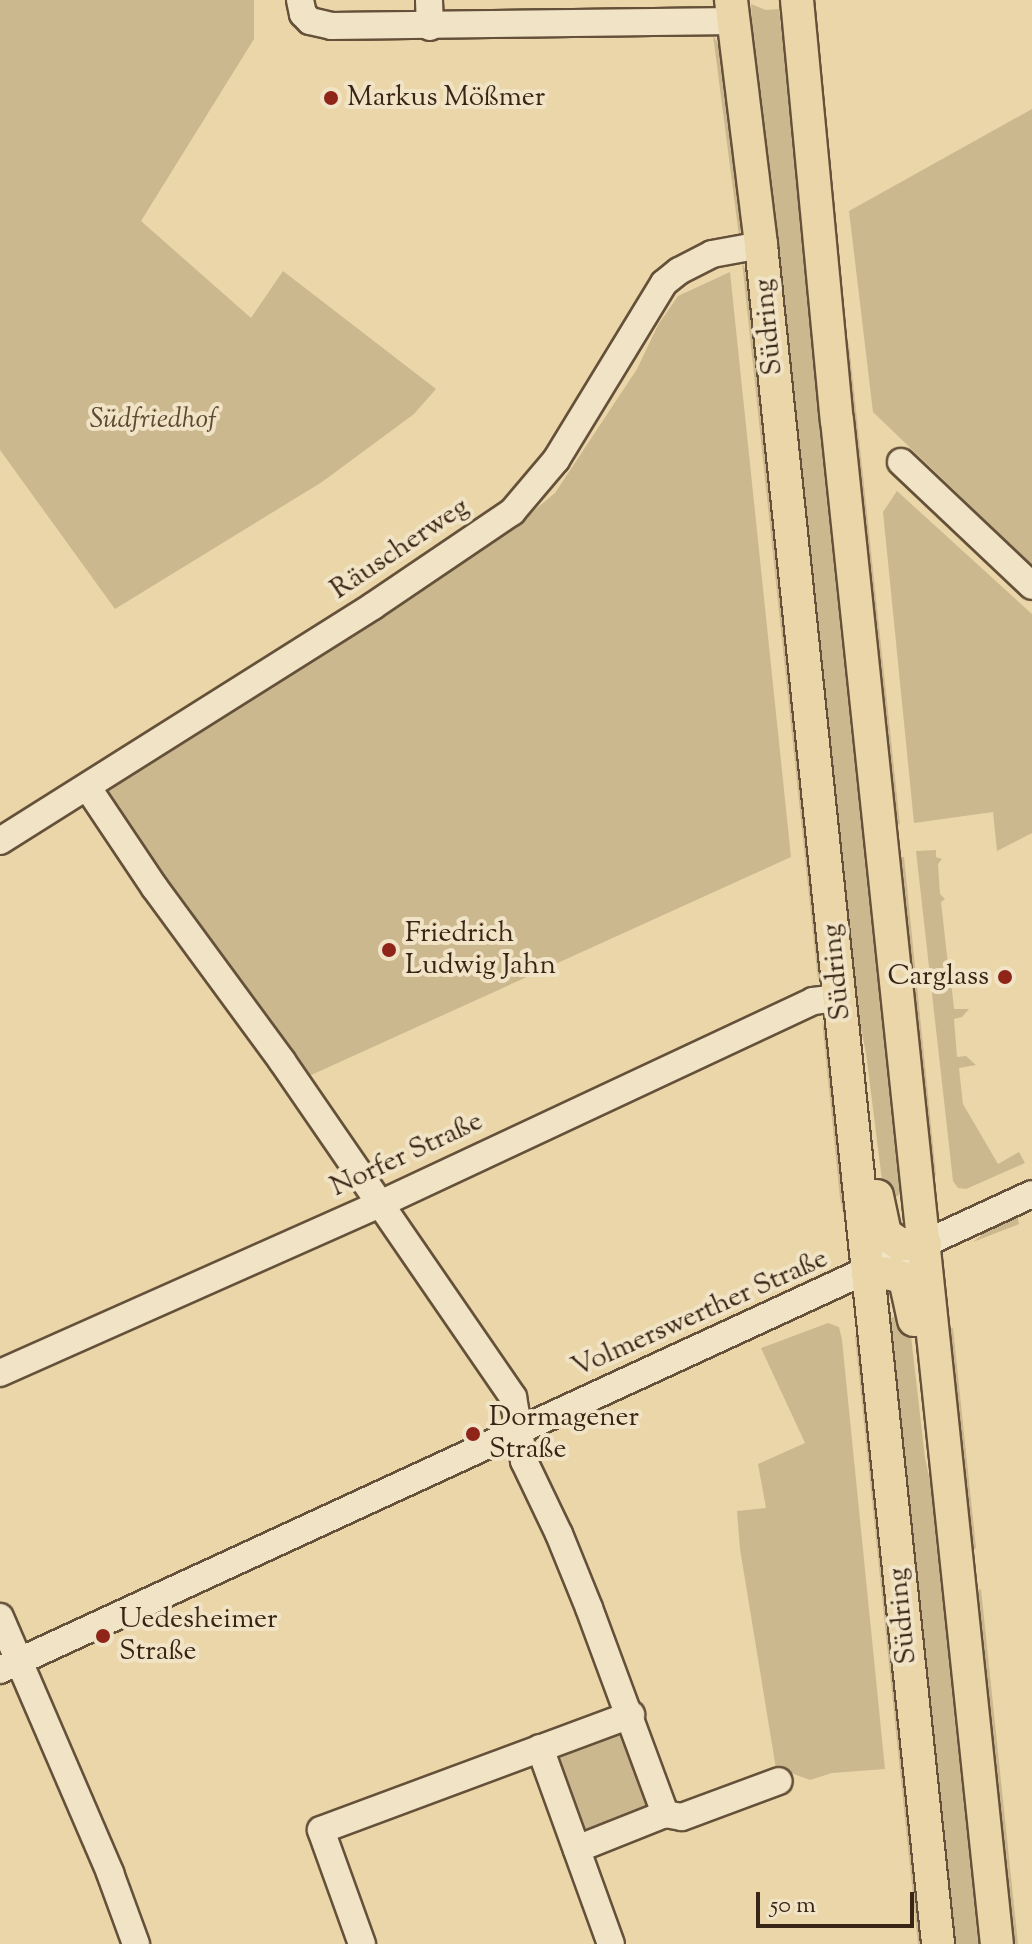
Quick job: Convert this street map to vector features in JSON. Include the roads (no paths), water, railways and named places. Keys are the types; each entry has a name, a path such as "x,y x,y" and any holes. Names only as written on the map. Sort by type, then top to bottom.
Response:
{"main road":[{"name":"Südring","path":"797,0 839,434 997,1944"},
{"name":"Südring","path":"732,10 761,245 938,1944"},
{"path":"857,1159 874,1182 885,1234 900,1244 925,1244"},
{"path":"868,1273 892,1274 905,1279 911,1295 916,1348 937,1376"}],"street":[{"path":"300,0 303,14 317,24 430,27 732,10"},
{"path":"429,0 430,27"},
{"name":"Räuscherweg","path":"0,841 88,788 512,512 556,460 664,283 679,271 712,254 761,245"},
{"path":"901,462 1032,586"},
{"path":"88,788 513,1397 524,1461 559,1534 631,1715 665,1814"},
{"name":"Norfer Straße","path":"0,1373 380,1204 813,1001 839,998"},
{"name":"Volmerswerther Straße","path":"10,1665 868,1273 1032,1194"},
{"path":"0,1617 10,1665 110,1873 136,1944"},
{"path":"362,1944 321,1830 631,1715"},
{"path":"540,1748 611,1944"},
{"path":"577,1849 665,1814 682,1817 779,1781"}],"place":[{"name":"Markus Mößmer","path":"331,98"},
{"name":"Friedrich Ludwig Jahn","path":"389,950"},
{"name":"Carglass","path":"1005,977"},
{"name":"Dormagener Straße","path":"473,1434"},
{"name":"Uedesheimer Straße","path":"103,1636"}],"park label":[{"name":"Südfriedhof","path":"153,420"}]}
